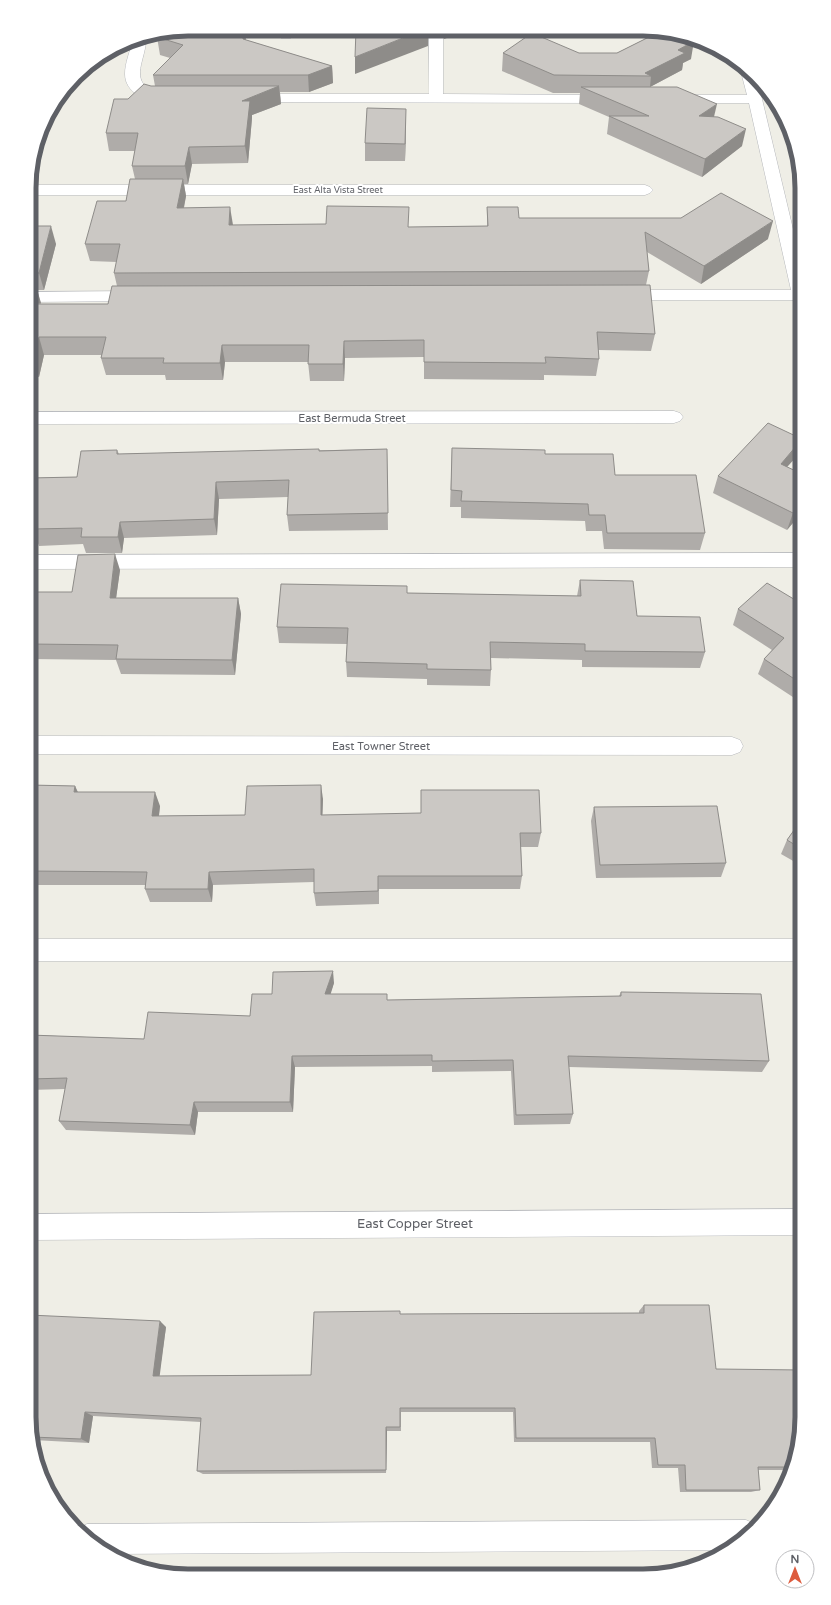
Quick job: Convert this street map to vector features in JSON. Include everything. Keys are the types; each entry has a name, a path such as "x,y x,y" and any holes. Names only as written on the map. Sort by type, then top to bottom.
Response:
{"street":[{"path":"436,36 436,98"},
{"path":"139,44 132,75 136,87 154,98 178,98"},
{"path":"750,79 795,272"},
{"path":"240,98 627,98"},
{"path":"659,98 755,99"},
{"name":"East Alta Vista Street","path":"36,190 645,190"},
{"path":"610,295 795,298"},
{"path":"36,296 157,296"},
{"name":"East Bermuda Street","path":"36,418 674,418"},
{"path":"36,562 795,560"},
{"name":"East Towner Street","path":"36,745 732,746"},
{"path":"36,950 795,950"},
{"name":"East Copper Street","path":"36,1227 795,1222"},
{"path":"97,1539 739,1535"}],"building":[{"path":"178,36 243,36 243,39 332,66 308,75 153,75 183,45 161,38"},
{"path":"356,36 408,36 355,57"},
{"path":"528,36 539,36 579,53 617,53 651,36 663,37 690,43 678,50 685,53 645,73 651,76 554,75 503,53"},
{"path":"144,84 151,86 279,86 242,101 250,101 245,146 189,147 185,166 132,166 138,133 106,133 114,99 128,99"},
{"path":"581,87 677,87 717,104 699,116 718,117 746,129 705,159 609,116 649,116"},
{"path":"367,108 406,109 405,144 365,143"},
{"path":"130,179 183,179 177,208 230,207 229,225 326,224 327,206 409,207 408,227 488,226 487,207 518,207 519,218 681,218 721,193 773,221 704,266 645,232 649,271 114,273 120,244 85,244 97,201 126,201"},
{"path":"36,226 51,226 39,273 36,273"},
{"path":"650,285 655,334 597,332 599,359 545,357 546,363 424,362 424,340 344,341 343,364 308,364 309,345 222,345 220,363 163,363 164,358 101,358 106,337 39,337 36,348 36,304 108,304 112,286"},
{"path":"768,423 795,436 795,447 781,464 795,471 795,511 793,513 718,476"},
{"path":"452,448 545,450 545,454 613,454 615,475 696,475 705,533 607,533 605,515 589,515 588,504 461,501 462,491 451,490"},
{"path":"319,449 319,451 387,449 388,513 287,515 289,480 216,482 214,519 120,522 118,537 81,537 82,528 36,529 36,478 77,477 81,451 117,450 117,454"},
{"path":"115,554 110,598 238,598 232,660 116,659 118,645 36,644 36,592 72,592 78,555"},
{"path":"580,580 633,581 637,616 700,617 705,652 585,651 585,644 490,642 491,670 427,669 427,664 346,662 348,628 277,627 281,584 407,586 407,593 581,596"},
{"path":"767,583 795,600 795,679 764,659 784,638 738,609"},
{"path":"36,785 75,786 74,792 155,792 152,816 245,815 247,786 321,785 321,815 421,813 421,790 539,790 541,833 520,833 522,876 378,876 378,891 314,893 314,869 209,872 208,889 145,889 147,872 36,871"},
{"path":"717,806 726,863 600,865 594,807"},
{"path":"795,829 795,845 787,840"},
{"path":"333,971 325,994 387,994 387,1000 621,996 621,992 761,994 769,1061 568,1056 573,1114 516,1115 513,1060 432,1061 432,1055 292,1056 290,1102 194,1102 190,1125 59,1121 67,1078 36,1079 36,1035 144,1039 148,1012 250,1016 252,994 272,994 273,972"},
{"path":"644,1305 709,1305 716,1369 795,1370 795,1427 790,1456 787,1467 758,1467 760,1490 686,1490 685,1465 658,1465 655,1438 516,1438 515,1408 400,1408 400,1427 386,1427 386,1470 197,1471 201,1418 85,1412 81,1439 37,1437 36,1315 160,1321 153,1376 311,1375 314,1312 400,1311 400,1314 644,1313"}]}
